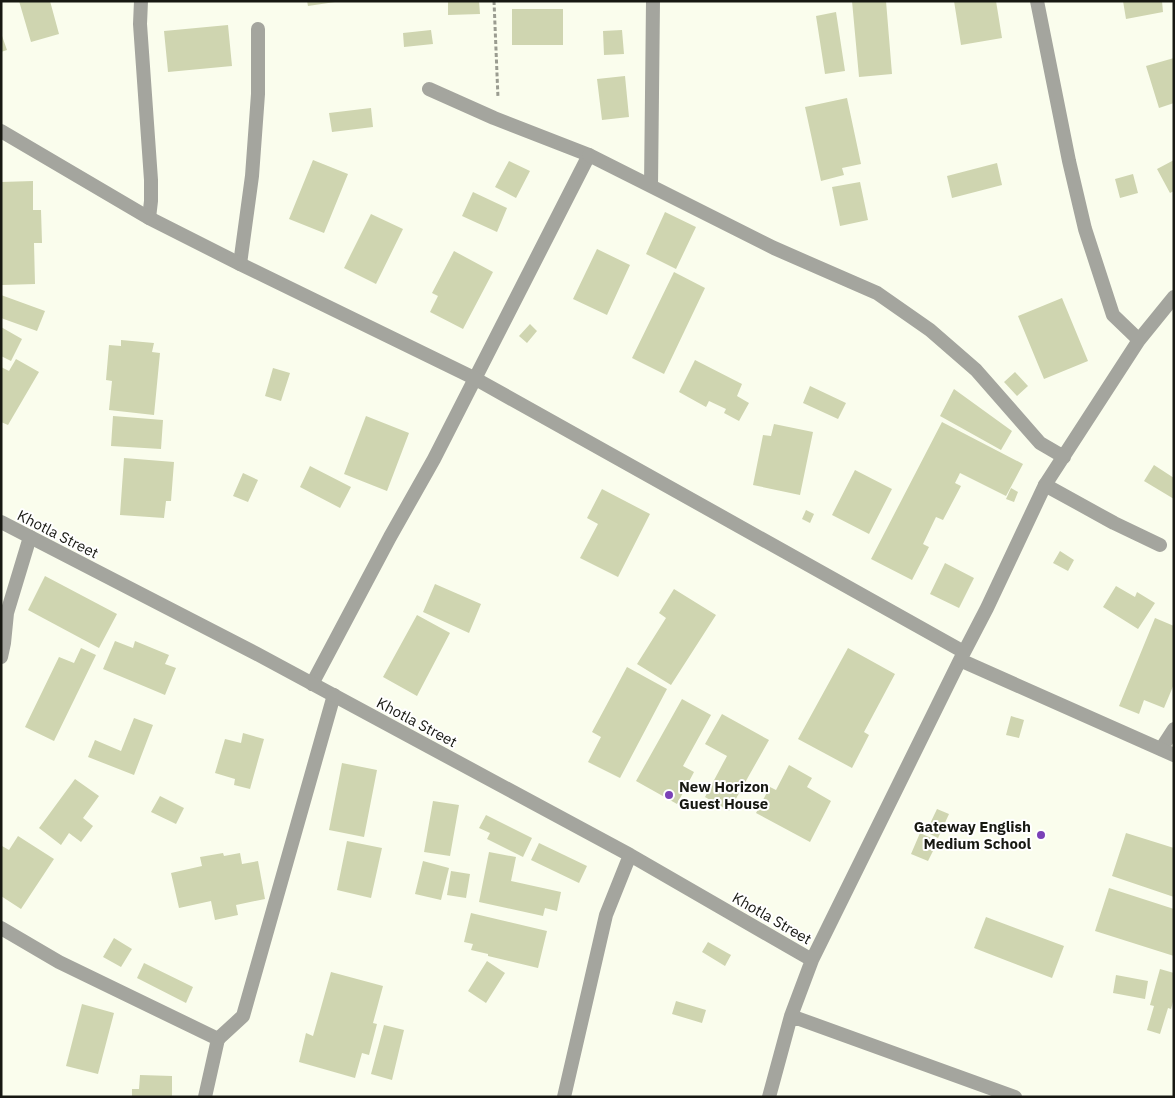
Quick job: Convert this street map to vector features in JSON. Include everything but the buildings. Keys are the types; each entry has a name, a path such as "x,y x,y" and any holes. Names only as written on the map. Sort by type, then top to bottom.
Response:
{"street":[{"path":"142,1 140,24 151,194 148,218"},
{"path":"651,186 653,1"},
{"path":"1038,1 1069,161 1085,229 1114,315 1139,340"},
{"path":"240,264 252,176 258,94 258,29"},
{"path":"428,89 494,118 589,155 774,248 877,293 930,330 976,370 1040,443 1064,457"},
{"path":"1,131 148,218 474,378 962,656 1174,755"},
{"path":"312,684 390,537 434,459 589,155"},
{"path":"769,1097 791,1016 812,960 987,608 1045,485 1139,340 1174,297"},
{"path":"1045,485 1114,523 1160,545"},
{"name":"Khotla Street","path":"1,522 334,695 630,855 812,960"},
{"path":"1,658 7,612 30,537"},
{"path":"205,1097 218,1039 243,1016 334,695"},
{"path":"1161,749 1174,729"},
{"path":"564,1097 606,915 630,855"},
{"path":"1,928 59,962 218,1039"},
{"path":"791,1016 1015,1097"}],"path":[{"path":"494,1 498,104 494,118"}],"place":[{"name":"New Horizon Guest House","path":"669,795"},
{"name":"Gateway English Medium School","path":"1041,835"}]}
